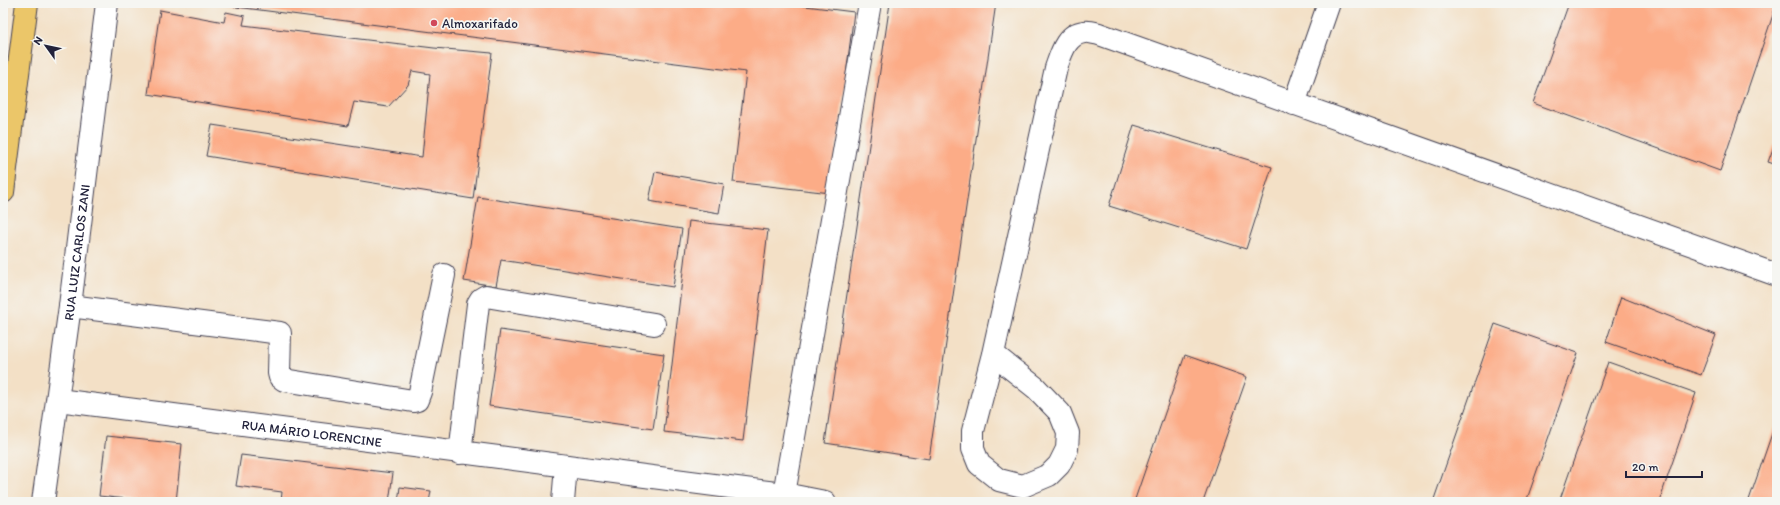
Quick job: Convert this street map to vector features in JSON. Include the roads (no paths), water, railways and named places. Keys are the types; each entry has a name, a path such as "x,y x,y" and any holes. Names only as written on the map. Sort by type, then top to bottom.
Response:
{"main road":[{"path":"3,192 27,3"}],"street":[{"name":"RUA LUIZ CARLOS ZANI","path":"43,502 58,400 107,3"},
{"path":"784,494 870,3"},
{"path":"1294,104 1329,3"},
{"path":"993,354 1036,388 1060,413 1068,433 1067,449 1059,465 1049,475 1023,486 999,480 979,464 973,449 973,431 993,354 1056,68 1064,48 1072,36 1084,31 1100,34 1777,275"},
{"path":"70,306 280,333 278,373 284,380 413,401 417,400 420,392 444,275"},
{"path":"460,453 478,304 481,299 486,296 654,324"},
{"name":"RUA MÁRIO LORENCINE","path":"58,400 784,494 825,502"},
{"path":"563,502 566,466"}],"place":[{"name":"Almoxarifado","path":"434,23"}]}
